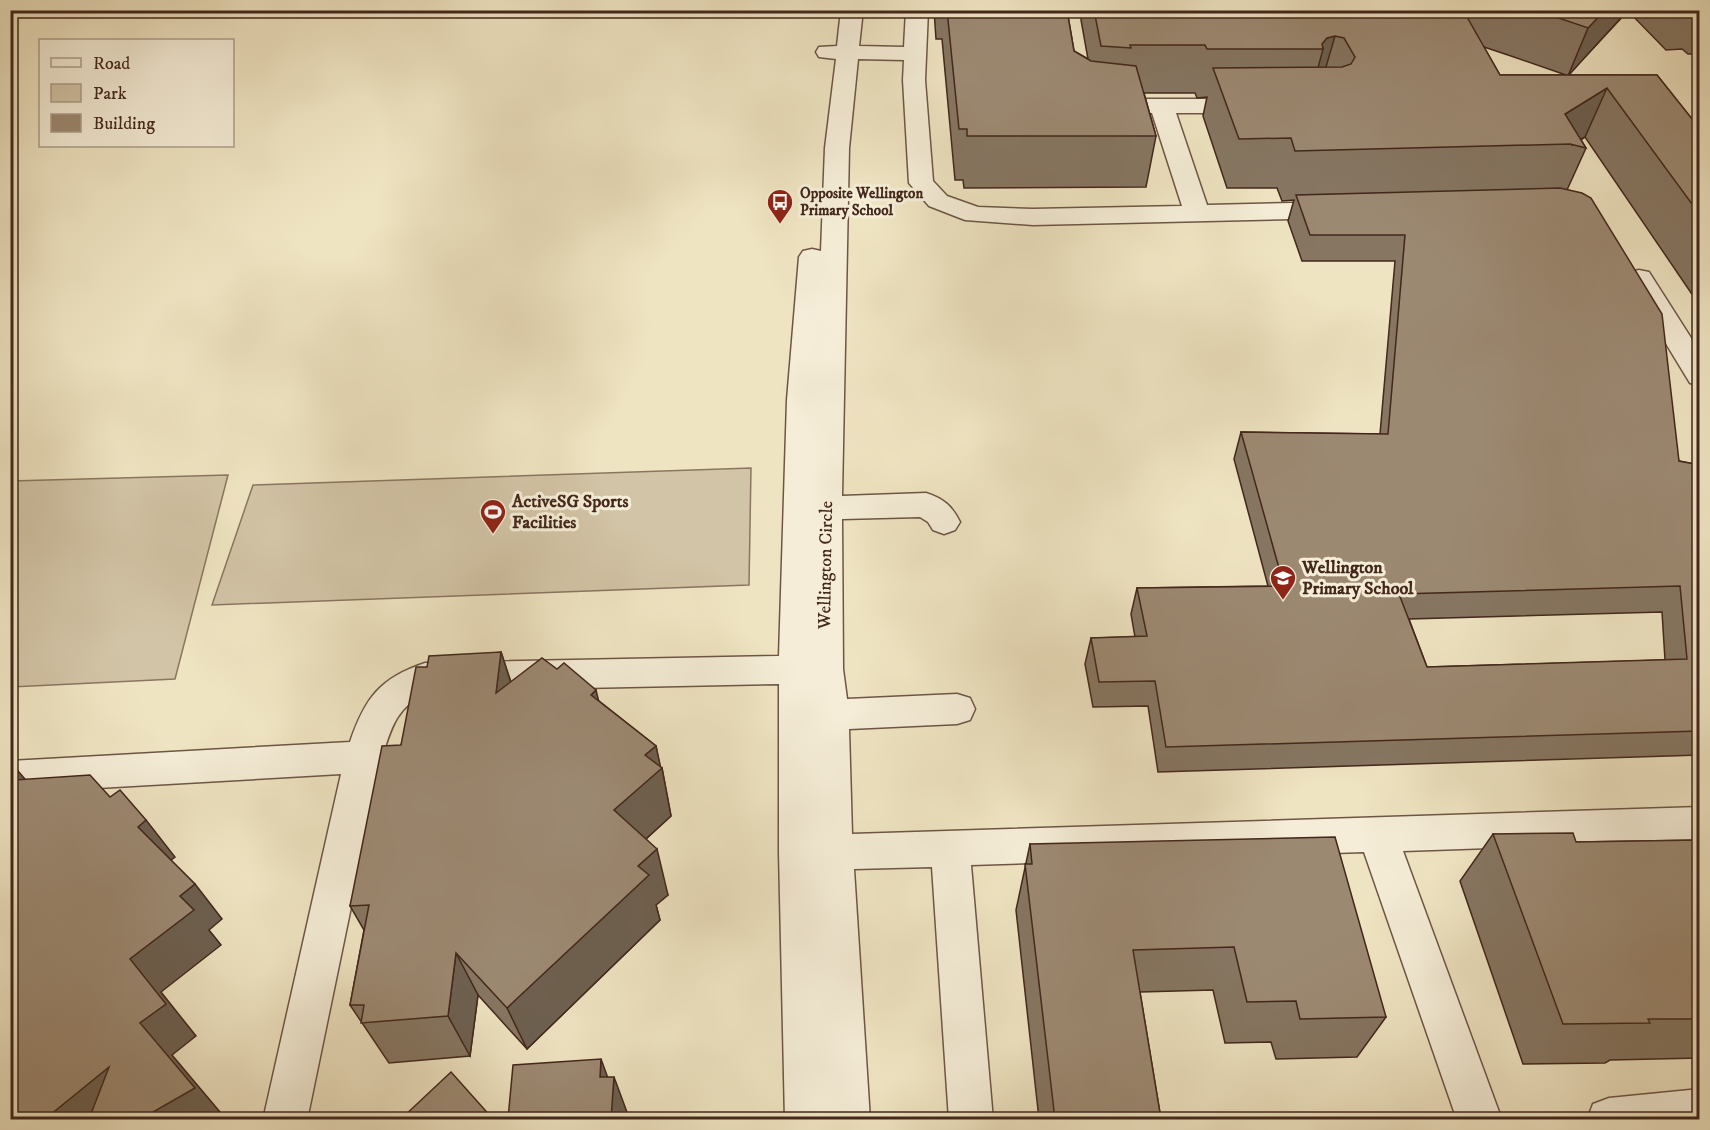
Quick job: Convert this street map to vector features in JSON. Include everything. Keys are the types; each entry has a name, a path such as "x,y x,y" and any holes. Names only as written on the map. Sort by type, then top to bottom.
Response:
{"street":[{"path":"917,10 914,54 921,183 938,201 974,215 1033,217 1356,209"},
{"name":"Wellington Circle","path":"807,1119 816,853 831,715 810,669 802,400 817,148 837,52 841,17"},
{"path":"837,52 914,54"},
{"name":"Wellington Circle","path":"837,52 837,148 826,508 810,669 799,717 848,1119"},
{"path":"1081,99 1091,104 1106,106 1267,106"},
{"path":"1162,107 1197,214"},
{"path":"1626,256 1700,376"},
{"path":"826,508 926,505 940,514 944,522"},
{"path":"285,1119 363,757 384,702 404,686 425,677 810,669"},
{"path":"831,715 957,710"},
{"path":"10,777 363,757"},
{"path":"816,853 1700,824"},
{"path":"1377,833 1480,1119"},
{"path":"950,849 971,1119"},
{"path":"1609,1119 1700,1111"}],"green space":[{"name":"ActiveSG Sports Facilities","path":"751,468 749,585 212,605 253,485"},
{"path":"228,475 175,679 11,687 11,481"}],"building":[{"path":"947,10 1067,10 1074,51 1091,61 1136,66 1156,136 967,136 967,129 959,129"},
{"path":"1094,10 1463,10 1500,75 1657,75 1700,129 1700,215 1607,88 1565,114 1586,148 1570,144 1295,151 1291,138 1239,139 1213,68 1342,67 1351,64 1355,57 1344,38 1335,36 1327,38 1322,44 1323,49 1207,49 1205,45 1130,45 1131,48 1101,46"},
{"path":"1535,10 1605,10 1588,28"},
{"path":"1560,188 1582,193 1591,198 1662,314 1679,461 1700,465 1700,731 1166,747 1155,681 1099,682 1091,638 1147,636 1137,588 1284,586 1241,432 1388,434 1405,235 1310,235 1296,195","holes":["1680,586 1687,659 1427,667 1399,594"]},
{"path":"501,652 496,693 542,658 557,669 564,663 596,690 591,695 656,746 645,755 662,768 614,810 657,849 638,866 649,875 507,1008 456,953 448,1016 361,1023 364,1005 350,1005 369,905 350,906 382,746 401,745 416,667 427,667 429,656"},
{"path":"10,771 18,771 15,780 90,775 110,797 120,790 146,820 138,827 195,884 180,896 194,910 130,959 166,1004 140,1023 195,1088 141,1119 89,1119 109,1067 45,1119 10,1119"},
{"path":"1573,833 1576,842 1700,840 1700,1019 1648,1019 1650,1023 1563,1024 1493,834"},
{"path":"1335,837 1386,1017 1300,1019 1296,1001 1247,1002 1234,947 1133,950 1161,1119 1055,1119 1025,864 1032,864 1030,844"},
{"path":"601,1059 600,1077 614,1077 611,1119 508,1119 513,1065"},
{"path":"451,1072 493,1119 401,1119"}],"place":[{"name":"Opposite Wellington Primary School","path":"780,225"},
{"name":"ActiveSG Sports Facilities","path":"493,535"},
{"name":"Wellington Primary School","path":"1283,601"}]}
